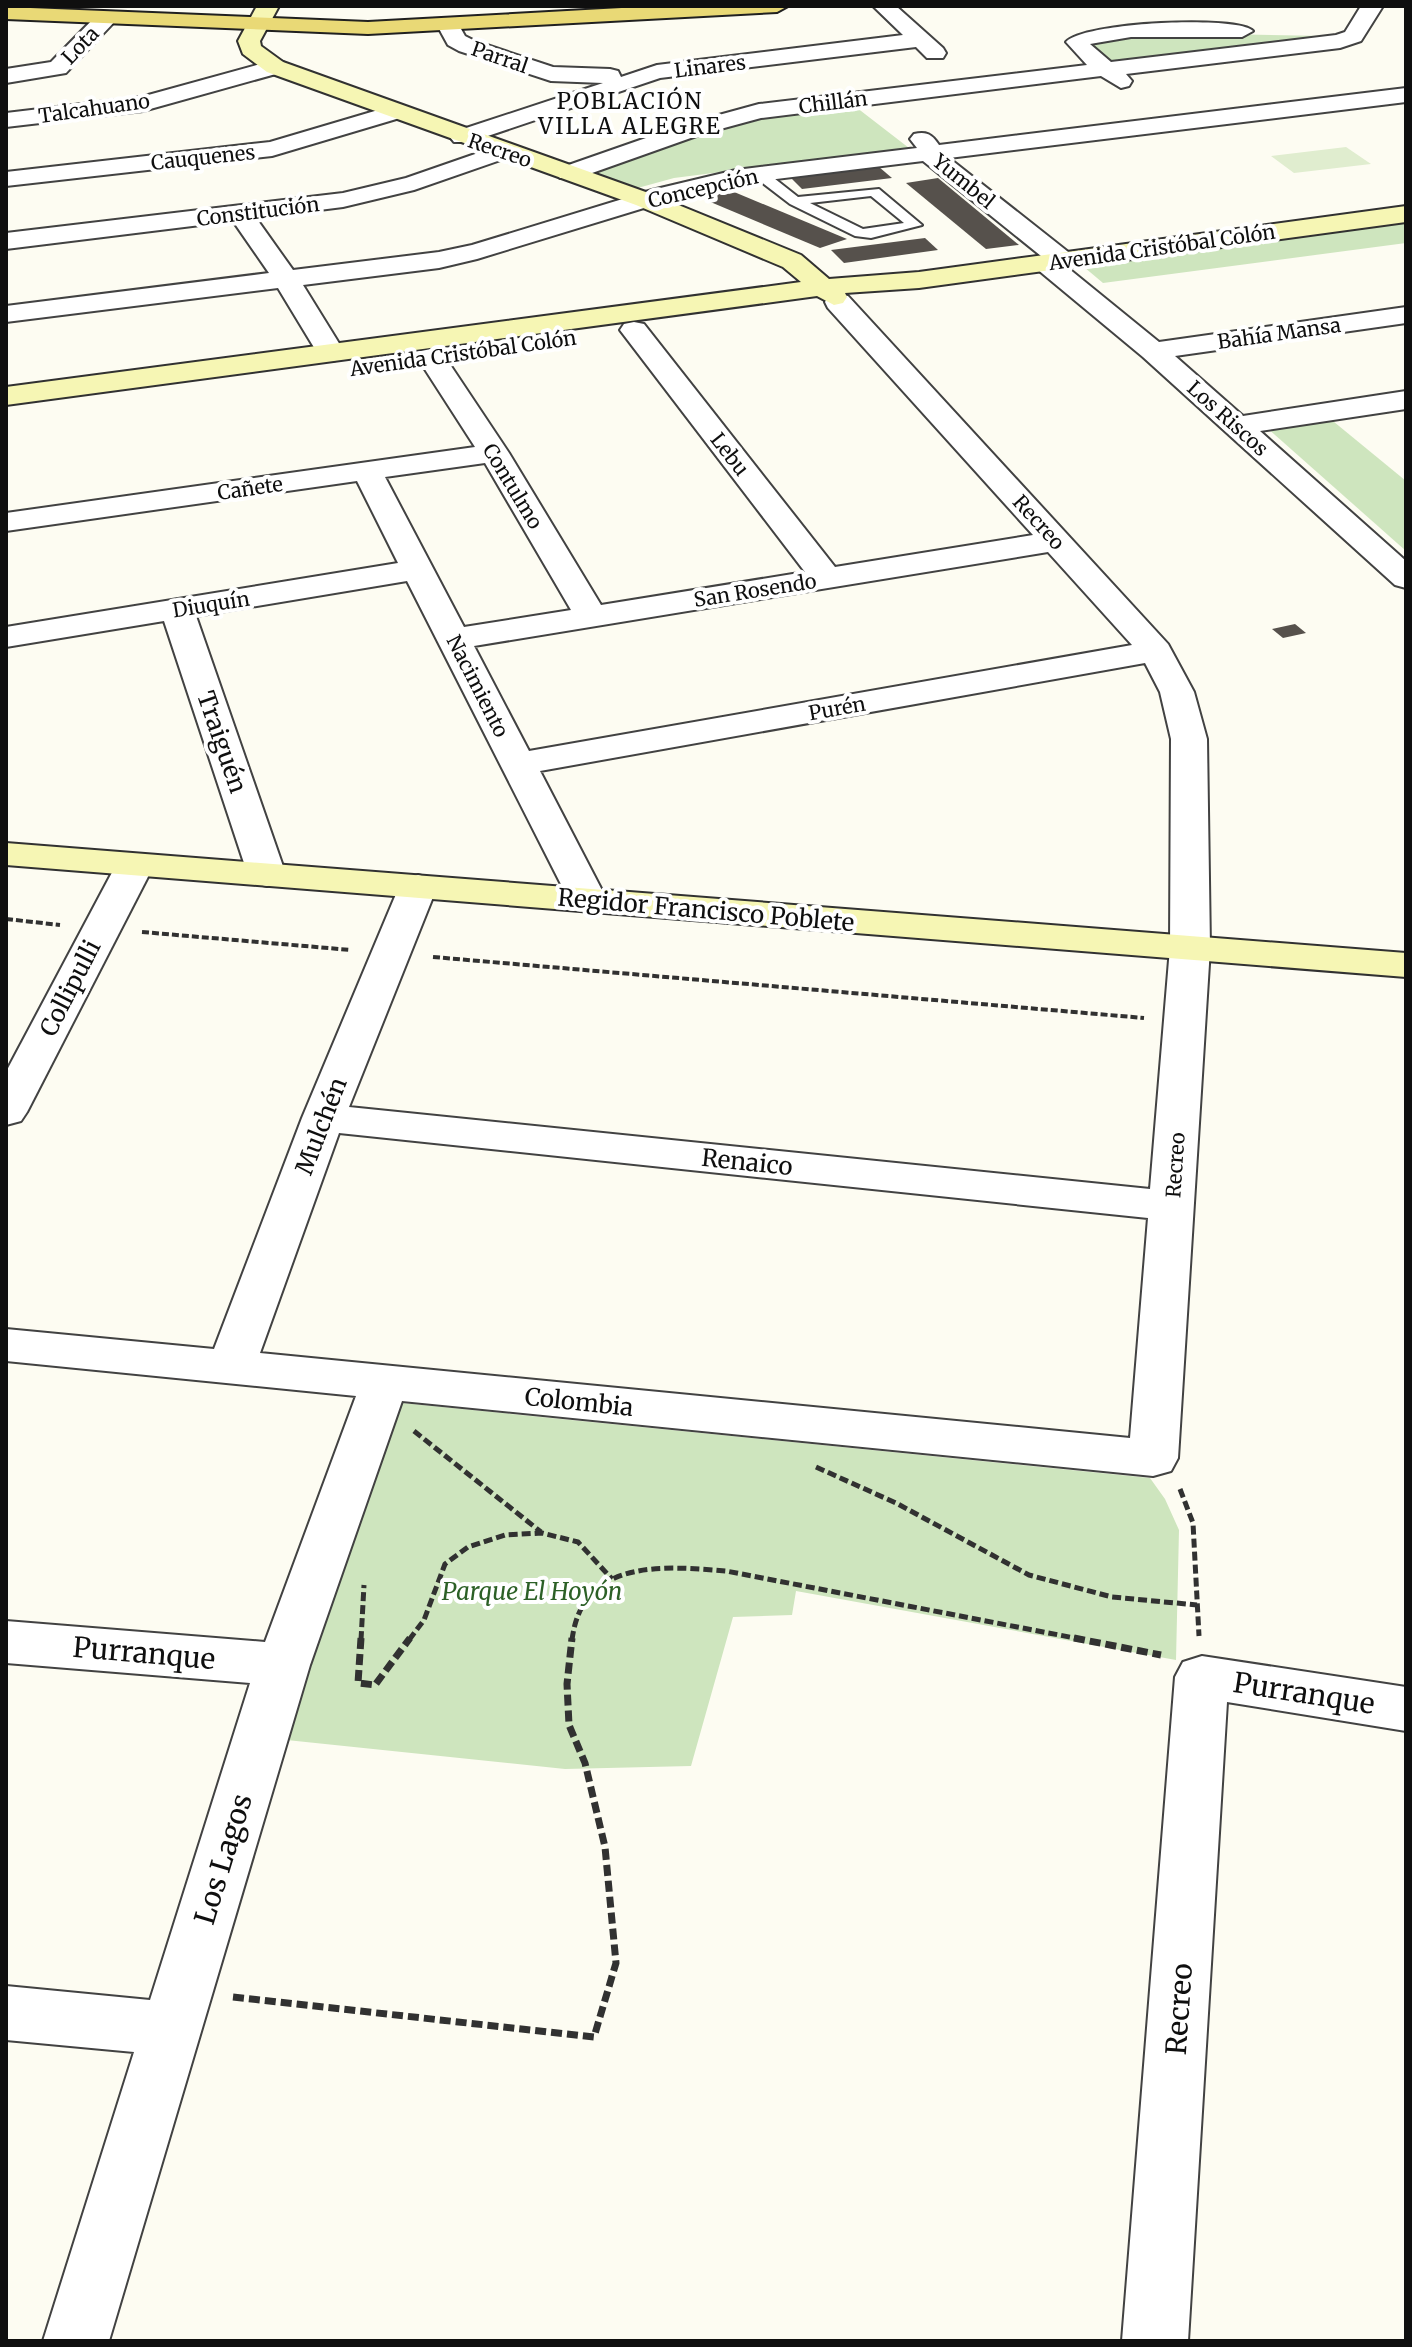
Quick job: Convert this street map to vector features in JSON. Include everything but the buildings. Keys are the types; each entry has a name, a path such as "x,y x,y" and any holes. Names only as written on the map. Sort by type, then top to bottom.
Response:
{"main road":[{"path":"6,7 262,16 443,18 642,6"},
{"path":"6,13 106,19 262,16 368,28 777,6"}],"street":[{"path":"884,6 973,85"},
{"path":"1179,123 1106,71 1077,42 1096,35 1181,30 1353,36 1372,6"},
{"name":"Recreo","path":"262,16 249,41 251,49 275,67 462,137 645,200 792,261 831,294 1156,651 1177,692 1189,739 1190,948 1153,1458"},
{"name":"Lota","path":"6,76 58,68 106,19"},
{"name":"Parral","path":"448,25 456,40 467,46 551,74 594,77 657,72"},
{"name":"Chillán","path":"569,173 727,118 759,111 1308,46 1353,36"},
{"name":"Linares","path":"462,137 657,72 919,40"},
{"name":"Talcahuano","path":"6,120 143,104 275,67"},
{"name":"Yumbel","path":"870,97 924,141 929,147 928,153 1055,262"},
{"name":"Concepción","path":"6,314 476,253 700,184 760,174 1402,99"},
{"path":"143,104 174,160"},
{"name":"Cauquenes","path":"12,212 174,160 272,149 395,112"},
{"name":"Constitución","path":"12,212 240,213 381,192 504,151"},
{"path":"240,213 286,279 331,353"},
{"name":"Avenida Cristóbal Colón","path":"6,414 634,330 919,280 1406,214"},
{"name":"Los Riscos","path":"1055,262 1406,578"},
{"name":"Avenida Cristóbal Colón","path":"6,396 331,353 831,294"},
{"name":"Bahía Mansa","path":"1153,351 1406,315"},
{"name":"Lebu","path":"634,330 827,579"},
{"name":"Contulmo","path":"431,357 494,453 591,616"},
{"path":"1238,426 1406,400"},
{"name":"Cañete","path":"6,522 494,453"},
{"name":"Nacimiento","path":"367,472 588,900"},
{"name":"San Rosendo","path":"454,639 1057,541"},
{"name":"Diuquín","path":"6,637 415,570"},
{"name":"Traiguén","path":"177,610 267,875"},
{"name":"Purén","path":"519,764 1156,651"},
{"name":"Regidor Francisco Poblete","path":"6,854 1406,965"},
{"name":"Collipulli","path":"6,1112 135,865"},
{"name":"Mulchén","path":"231,1367 323,1118 418,887"},
{"name":"Renaico","path":"323,1118 1172,1206"},
{"name":"Colombia","path":"6,1345 231,1367 380,1396 1153,1458"},
{"name":"Los Lagos","path":"76,2341 283,1665 380,1396"},
{"name":"Purranque","path":"6,1642 283,1665"},
{"name":"Recreo","path":"1155,2341 1202,1670"},
{"name":"Purranque","path":"1202,1670 1406,1709"},
{"path":"6,2013 177,2010"}],"lane":[{"path":"760,174 795,201 860,233 871,234 915,225 874,192 795,201"}],"path":[{"path":"6,919 1185,1022"},
{"path":"380,1396 389,1411 542,1533"},
{"path":"177,2010 594,2037 616,1963 605,1847 585,1763 569,1725 567,1684 574,1624 582,1606 596,1590 629,1570 688,1568 726,1571 1202,1670 1193,1523 1178,1487 1153,1458"},
{"path":"809,1464 918,1515 991,1558 1030,1575 1114,1598 1197,1605"},
{"path":"365,1577 358,1683 375,1685 424,1620 445,1564 468,1547 505,1535 542,1533 578,1542 612,1579"}],"green space":[{"path":"1166,33 1331,38 1115,65 1087,42"},
{"path":"852,104 909,148 674,178 634,189 583,169 737,117"},
{"path":"1346,147 1371,164 1294,173 1271,156"},
{"path":"1406,218 1406,243 1103,283 1078,262"},
{"path":"1328,417 1406,481 1406,551 1265,426"},
{"name":"Parque El Hoyón","path":"392,1402 1150,1478 1165,1499 1179,1530 1176,1660 796,1591 792,1615 733,1617 691,1766 565,1769 277,1739"}],"district":[{"name":"POBLACIÓN VILLA ALEGRE","path":"630,114"}]}
